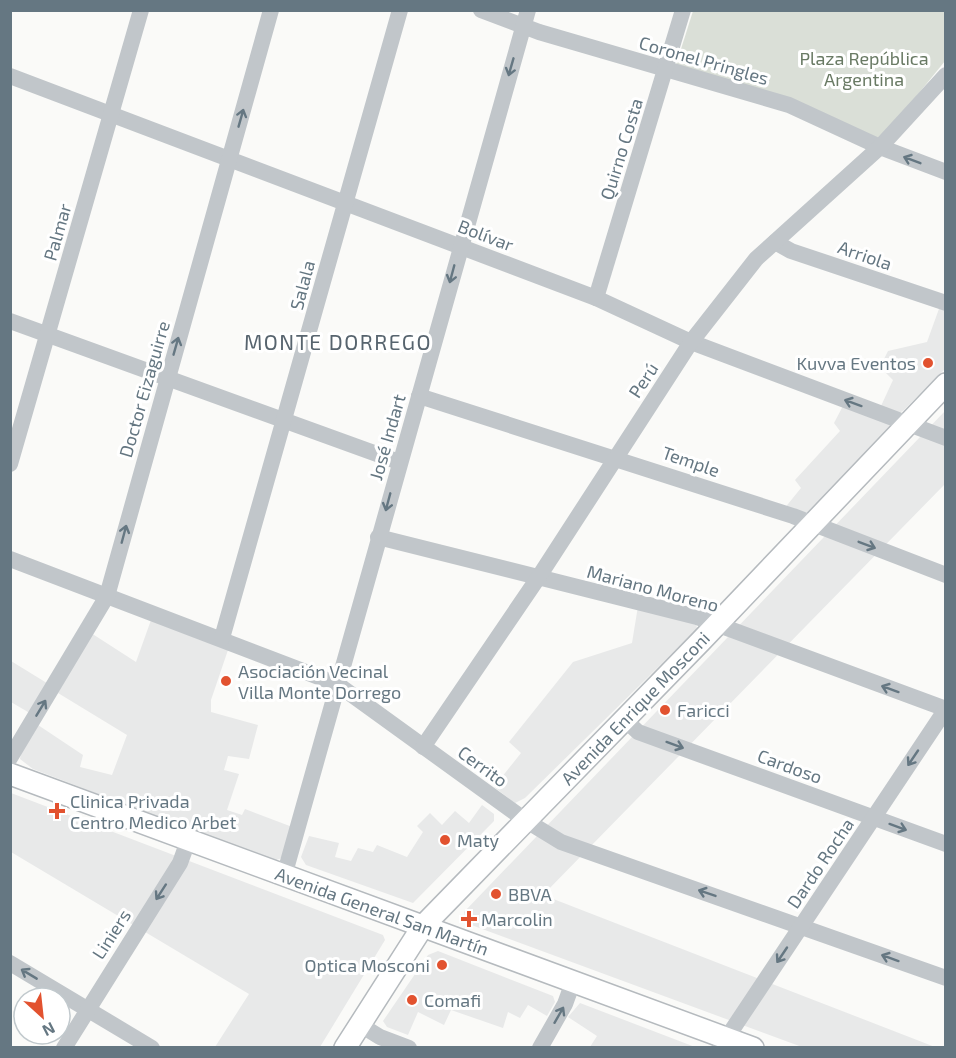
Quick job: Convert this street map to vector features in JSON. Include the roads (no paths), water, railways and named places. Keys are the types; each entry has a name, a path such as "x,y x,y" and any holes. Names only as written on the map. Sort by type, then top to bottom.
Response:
{"main road":[{"name":"Avenida Enrique Mosconi","path":"345,1047 423,926 945,384"},
{"name":"Avenida General San Martín","path":"10,774 573,982 723,1043 753,1047"}],"street":[{"name":"Palmar","path":"10,464 141,10"},
{"name":"Doctor Eizaguirre","path":"10,758 107,596 272,10"},
{"name":"Salala","path":"222,638 400,10"},
{"name":"Coronel Pringles","path":"481,10 526,18 666,69 789,105 880,147 945,172"},
{"name":"Quirno Costa","path":"596,298 683,10"},
{"name":"José Indart","path":"285,876 459,246 526,18"},
{"name":"Perú","path":"423,747 538,578 691,342 756,259 880,147 945,75"},
{"name":"Bolívar","path":"10,76 596,298 691,342 945,438"},
{"name":"Arriola","path":"775,242 791,251 945,303"},
{"path":"10,321 399,462"},
{"name":"Temple","path":"419,396 615,457 812,524 945,575"},
{"name":"Mariano Moreno","path":"378,537 697,617 945,709"},
{"name":"Cerrito","path":"10,559 222,638 337,684 525,820 561,842 945,978"},
{"name":"Dardo Rocha","path":"723,1043 945,709"},
{"name":"Cardoso","path":"624,719 638,732 945,844"},
{"name":"Liniers","path":"64,1047 180,863 188,841"},
{"path":"10,963 152,1047"},
{"path":"540,1047 565,1004 573,982"},
{"path":"359,1024 381,1037 409,1047"}],"place":[{"name":"Kuvva Eventos","path":"928,363"},
{"name":"Asociación Vecinal Villa Monte Dorrego","path":"226,681"},
{"name":"Faricci","path":"665,710"},
{"name":"Clinica Privada Centro Medico Arbet","path":"57,811"},
{"name":"Maty","path":"445,840"},
{"name":"BBVA","path":"496,894"},
{"name":"Marcolin","path":"469,919"},
{"name":"Optica Mosconi","path":"442,965"},
{"name":"Comafi","path":"412,1000"}],"district":[{"name":"MONTE DORREGO","path":"338,341"}],"park label":[{"name":"Plaza República Argentina","path":"864,68"}]}
